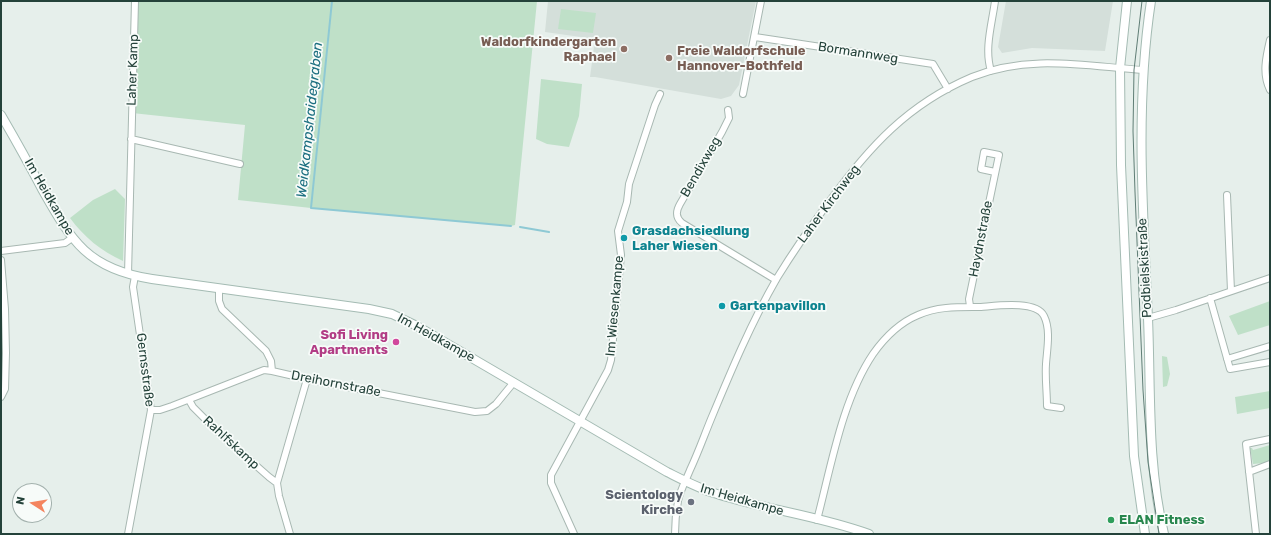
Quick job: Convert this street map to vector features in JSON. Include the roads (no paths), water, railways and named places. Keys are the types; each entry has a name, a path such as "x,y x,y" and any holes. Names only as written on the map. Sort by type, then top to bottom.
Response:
{"main road":[{"name":"Podbielskistraße","path":"1127,1 1120,68 1120,165 1132,427 1134,456 1145,534"},
{"name":"Podbielskistraße","path":"1151,1 1144,70 1141,139 1141,192 1148,318 1154,475 1164,534"},
{"name":"Im Heidkampe","path":"1,115 55,212 72,238 96,260 112,268 131,275 375,310 392,314 417,326 686,481 706,490 736,500 869,534"}],"street":[{"name":"Laher Kamp","path":"131,275 131,140 135,1"},
{"path":"743,94 761,1"},
{"path":"991,71 988,60 988,51 995,1"},
{"name":"Bormannweg","path":"754,37 933,64 948,89"},
{"path":"1270,40 1266,56 1265,72 1266,81 1270,90"},
{"name":"Laher Kirchweg","path":"675,534 678,500 729,375 776,280 811,226 846,178 868,152 897,123 917,107 972,77 1015,65 1032,63 1070,64 1144,70"},
{"name":"Im Wiesenkampe","path":"574,534 551,483 551,475 608,370 611,360 621,255 618,231 627,202 629,184 655,104 660,94"},
{"name":"Bendixweg","path":"728,110 729,118 722,132 677,210 678,219 776,280"},
{"path":"131,140 240,164"},
{"name":"Haydnstraße","path":"970,306 969,299 995,172"},
{"path":"1227,195 1231,291"},
{"path":"1,251 65,243 72,238"},
{"path":"1,260 6,309 5,389 1,397"},
{"name":"Gernsstraße","path":"128,534 151,410 134,287 131,275"},
{"path":"1148,318 1270,278"},
{"path":"219,288 219,301 222,309 266,350 271,361 272,371"},
{"path":"1210,298 1230,370 1270,362"},
{"path":"817,520 851,397 860,378 873,354 893,331 904,322 919,315 932,310 970,306 1022,306 1035,308 1044,315 1047,326 1047,406 1061,408"},
{"path":"1227,359 1270,346"},
{"name":"Dreihornstraße","path":"151,410 160,410 189,400 264,370 475,412 487,411 496,404 514,382"},
{"path":"290,534 279,496 277,483 306,379"},
{"name":"Rahlfskamp","path":"189,400 193,407 218,432 277,483"},
{"path":"1256,534 1246,444 1270,439"},
{"path":"1249,472 1270,464"}],"waterway":[{"name":"Weidkampshaidegraben","path":"332,1 311,208 511,226"},
{"name":"Weidkampshaidegraben","path":"520,227 549,232"}],"tram line":[{"path":"1142,1 1134,70 1133,131 1143,390 1148,462 1159,534"}],"place":[{"name":"Waldorfkindergarten Raphael","path":"624,49"},
{"name":"Freie Waldorfschule Hannover-Bothfeld","path":"669,58"},
{"name":"Grasdachsiedlung Laher Wiesen","path":"624,238"},
{"name":"Gartenpavillon","path":"722,306"},
{"name":"Sofi Living Apartments","path":"396,342"},
{"name":"Scientology Kirche","path":"691,502"},
{"name":"ELAN Fitness","path":"1111,520"}]}
